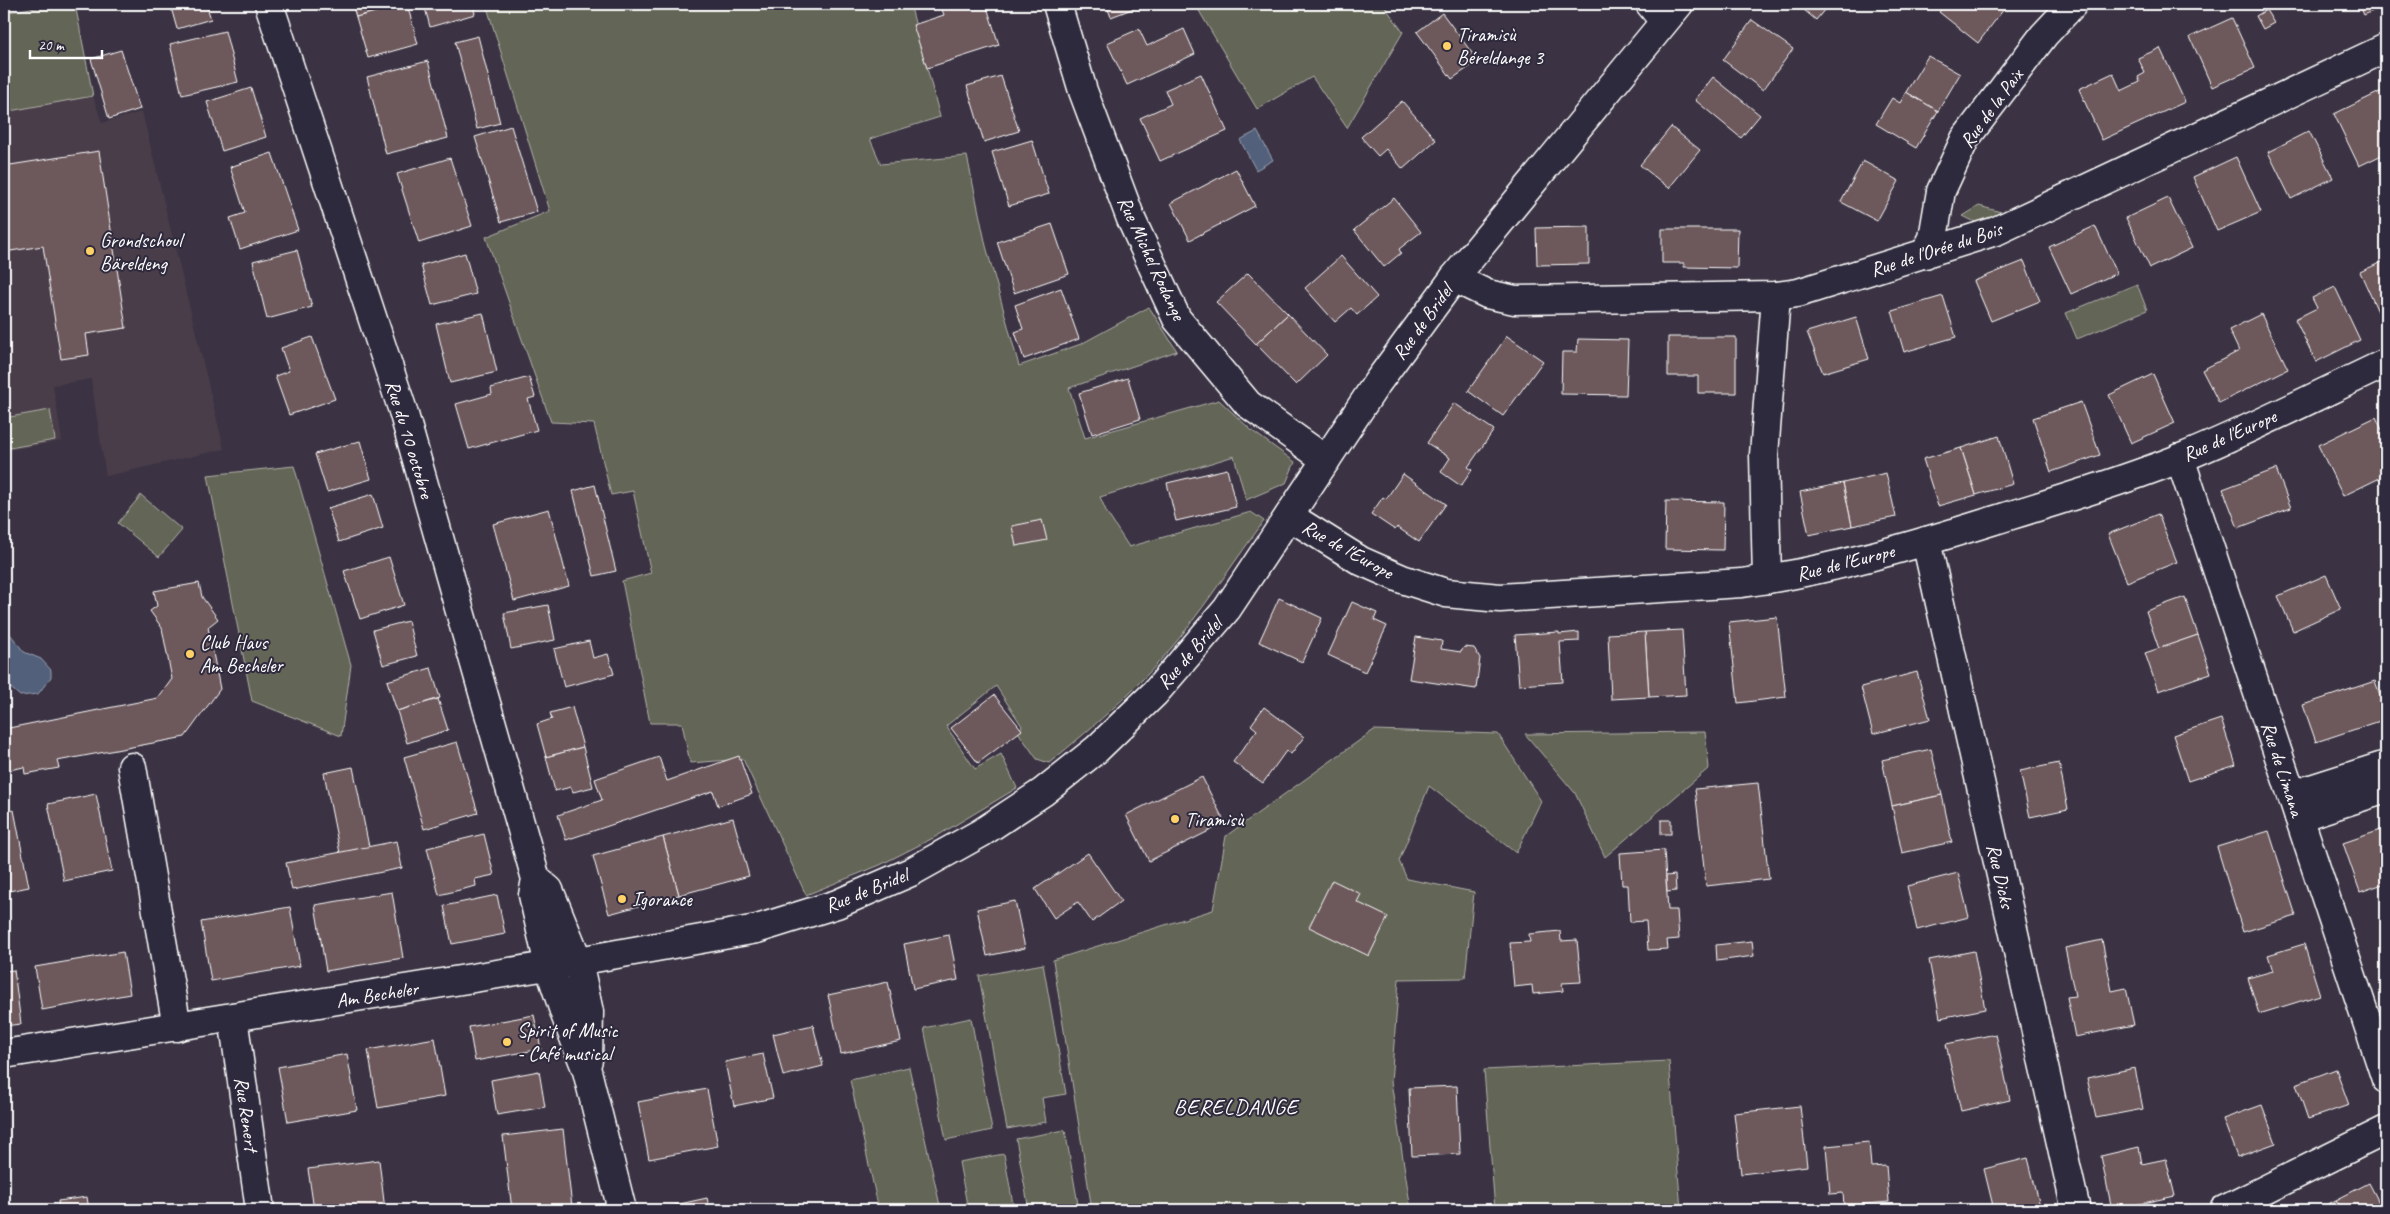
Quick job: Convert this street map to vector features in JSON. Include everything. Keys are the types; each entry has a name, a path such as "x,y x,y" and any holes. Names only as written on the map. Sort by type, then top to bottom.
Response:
{"street":[{"name":"Rue du 10 octobre","path":"268,4 403,411 536,879 532,895 549,966"},
{"name":"Rue Michel Rodange","path":"1057,4 1083,91 1131,218 1176,319 1248,404 1326,460"},
{"name":"Rue de la Paix","path":"1925,254 1933,238 1941,191 1965,139 2044,35 2073,4"},
{"name":"Rue de Bridel","path":"578,962 757,929 837,904 912,872 981,833 1043,792 1098,748 1155,693 1227,608 1377,383 1454,278 1664,10"},
{"name":"Rue de l'Orée du Bois","path":"1454,278 1487,294 1515,300 1776,296 1798,292 1996,231 2386,48"},
{"path":"1767,579 1764,455 1776,296"},
{"name":"Rue de l'Europe","path":"1289,516 1361,561 1402,579 1446,593 1500,598 1767,579 1821,570 1926,541 2050,503 2180,458 2386,363"},
{"name":"Rue de Limana","path":"2180,458 2386,1079"},
{"name":"Rue Dicks","path":"1926,541 2076,1210"},
{"path":"2296,806 2386,765"},
{"path":"132,767 177,1027"},
{"path":"2296,806 2386,789"},
{"name":"Rue du 10 octobre","path":"536,879 549,890 578,962"},
{"path":"578,962 589,1012 588,1071"},
{"name":"Am Becheler","path":"4,1054 578,962"},
{"path":"549,966 566,1017 588,1071 622,1210"},
{"name":"Rue Renert","path":"233,1018 260,1210"},
{"path":"2224,1210 2386,1130"}],"shaded area":[{"name":"Grondschoul Bäreldeng","path":"93,96 102,123 142,112 224,449 106,476 91,379 53,385 62,441 4,451 4,112"}],"green space":[{"path":"53,4 75,4 93,96 4,112 4,13"},
{"path":"486,4 754,4 755,6 763,4 910,4 940,117 870,139 881,164 967,156 986,246 1019,366 1081,344 1149,307 1177,351 1069,388 1085,438 1219,400 1251,430 1295,462 1286,483 1246,500 1234,456 1100,497 1107,513 1129,547 1251,512 1264,521 1181,636 1151,671 1084,734 1049,763 1037,759 1018,732 1022,726 996,686 946,726 975,769 1001,754 1017,788 937,836 880,865 806,895 743,759 690,763 682,723 650,723 622,581 651,573 633,491 611,495 594,424 551,422 486,237 550,211"},
{"path":"1195,4 1383,4 1403,32 1347,128 1312,77 1257,109"},
{"path":"1979,206 2001,212 2001,215 1979,224 1963,216"},
{"path":"2137,284 2147,310 2077,339 2066,313"},
{"path":"50,410 55,440 4,449 4,418"},
{"path":"294,466 351,665 341,736 252,701 208,475"},
{"path":"141,495 182,530 159,557 118,523"},
{"path":"1374,730 1498,734 1541,801 1516,853 1429,786 1399,861 1407,879 1474,892 1465,978 1399,979 1391,1082 1411,1210 1092,1210 1053,960 1213,910 1226,836"},
{"path":"1705,732 1709,768 1605,857 1575,793 1525,734"},
{"path":"1043,964 1066,1094 1042,1098 1046,1122 1007,1129 979,976"},
{"path":"971,1018 992,1130 946,1140 924,1028"},
{"path":"1669,1061 1681,1210 1495,1210 1484,1070"},
{"path":"909,1067 941,1210 879,1210 850,1080"},
{"path":"1065,1130 1079,1210 1029,1210 1016,1139"},
{"path":"1004,1154 1014,1210 968,1210 959,1162"}],"water":[{"path":"1257,131 1273,160 1256,170 1240,140"},
{"path":"4,626 24,652 41,659 51,670 51,677 38,694 20,696 4,682"}],"building":[{"path":"170,4 206,4 211,19 177,29"},
{"path":"352,4 406,4 356,17"},
{"path":"407,4 418,44 368,58 356,17"},
{"path":"424,4 473,4 475,14 430,27"},
{"path":"940,4 986,4 999,45 927,68 913,25 944,15"},
{"path":"1106,4 1145,4 1111,17"},
{"path":"1797,4 1829,4 1816,20"},
{"path":"1945,4 2007,5 1978,43 1939,12"},
{"path":"2359,4 2377,4 2379,8 2364,15"},
{"path":"2266,10 2274,23 2263,29 2256,16"},
{"name":"Tiramisù Béreldange 3","path":"1442,13 1478,61 1452,79 1417,32"},
{"path":"2232,18 2255,68 2212,87 2190,37"},
{"path":"1752,20 1793,49 1763,90 1723,60"},
{"path":"1139,29 1147,46 1184,29 1195,54 1127,85 1107,43"},
{"path":"225,31 238,82 182,95 170,44"},
{"path":"478,36 500,123 477,129 455,42"},
{"path":"2160,48 2185,102 2102,140 2079,89 2113,73 2121,91 2140,82 2138,77 2145,73 2138,58"},
{"path":"121,50 140,109 109,119 91,59"},
{"path":"1928,56 1960,74 1938,111 1906,92"},
{"path":"428,61 448,138 386,154 367,77"},
{"path":"1201,74 1227,131 1160,161 1140,118 1171,104 1165,90"},
{"path":"1001,76 1019,131 984,142 967,86"},
{"path":"1713,77 1760,115 1741,138 1695,100"},
{"path":"251,88 266,137 222,151 207,102"},
{"path":"2382,91 2386,99 2386,153 2359,166 2334,114"},
{"path":"1906,92 1938,111 1916,148 1876,124 1892,98 1900,103"},
{"path":"1402,101 1436,140 1403,169 1386,149 1378,156 1361,137"},
{"path":"511,126 537,212 501,222 475,137"},
{"path":"1671,127 1700,150 1669,188 1640,165"},
{"path":"2309,131 2333,178 2291,199 2268,152"},
{"path":"1032,140 1049,194 1009,206 992,152"},
{"path":"99,151 126,328 86,334 89,355 61,359 43,246 4,252 4,166"},
{"path":"272,153 298,230 240,249 230,218 245,213 230,167"},
{"path":"2236,157 2261,212 2217,231 2193,177"},
{"path":"450,158 472,226 419,243 397,174"},
{"path":"1863,161 1899,181 1877,221 1841,202"},
{"path":"1236,169 1255,206 1190,240 1171,203"},
{"path":"1394,198 1421,232 1399,249 1401,253 1384,267 1354,230"},
{"path":"2168,198 2192,248 2150,268 2126,218"},
{"path":"1052,224 1069,274 1014,293 997,242"},
{"path":"2095,226 2117,273 2071,294 2049,247"},
{"path":"1589,227 1589,264 1537,265 1536,228"},
{"path":"1662,229 1738,229 1737,268 1684,267 1684,263 1662,263"},
{"path":"297,250 312,307 267,319 253,261"},
{"path":"465,253 476,294 432,305 421,265"},
{"path":"1341,256 1377,297 1357,315 1351,308 1335,322 1305,288"},
{"path":"2386,260 2386,313 2380,316 2360,272"},
{"path":"2024,261 2040,301 1991,321 1974,281"},
{"path":"1248,273 1288,314 1256,344 1216,302"},
{"path":"2335,287 2360,340 2316,362 2295,319 2317,308 2312,298"},
{"path":"1061,288 1079,339 1024,359 1015,332 1023,329 1015,305"},
{"path":"1943,296 1956,337 1904,352 1892,311"},
{"path":"483,313 497,372 450,383 436,324"},
{"path":"1288,314 1327,355 1296,385 1256,344"},
{"path":"2261,314 2288,369 2219,403 2202,370 2239,351 2229,330"},
{"path":"1856,317 1869,359 1823,373 1807,332"},
{"path":"1507,336 1543,361 1503,416 1468,391"},
{"path":"312,337 335,399 289,415 275,376 289,371 281,348"},
{"path":"1668,337 1736,337 1736,393 1698,393 1698,376 1668,376"},
{"path":"1578,339 1628,340 1626,395 1561,394 1562,352 1577,352"},
{"path":"2153,374 2175,423 2131,443 2109,395"},
{"path":"529,377 535,397 528,399 537,430 469,449 456,404 492,394 491,388"},
{"path":"1128,378 1140,419 1092,434 1079,393"},
{"path":"2081,402 2100,455 2051,472 2033,418"},
{"path":"1454,403 1494,430 1468,467 1472,470 1461,486 1441,472 1450,458 1427,443"},
{"path":"2376,417 2386,438 2386,475 2343,496 2318,445"},
{"path":"1999,436 2013,484 1976,495 1961,448"},
{"path":"360,441 371,479 327,492 315,454"},
{"path":"1961,448 1976,495 1938,506 1923,459"},
{"path":"1227,469 1236,507 1176,521 1167,483"},
{"path":"2276,469 2291,508 2238,528 2223,489"},
{"path":"1886,473 1896,517 1852,526 1843,483"},
{"path":"1403,474 1446,504 1419,542 1397,527 1395,530 1371,514 1383,497 1386,499"},
{"path":"1843,483 1852,526 1809,535 1800,492"},
{"path":"595,485 616,571 594,576 573,491"},
{"path":"373,494 383,528 339,542 328,508"},
{"path":"1666,501 1724,502 1723,550 1665,549"},
{"path":"549,509 569,586 514,601 493,524"},
{"path":"2158,514 2177,562 2127,582 2108,534"},
{"path":"1042,520 1047,540 1016,546 1012,526"},
{"path":"389,557 404,605 360,619 344,571"},
{"path":"2326,575 2341,609 2293,631 2278,596"},
{"name":"Club Haus Am Becheler","path":"199,583 202,597 218,619 208,627 220,689 185,737 57,761 59,768 25,774 24,767 4,771 4,729 158,698 172,679 162,628 150,611 157,606 154,591"},
{"path":"2185,597 2198,635 2159,649 2146,611"},
{"path":"1279,598 1322,618 1302,662 1259,642"},
{"path":"1352,602 1377,613 1374,620 1387,626 1365,672 1328,655"},
{"path":"548,605 555,640 511,649 504,613"},
{"path":"1777,617 1786,697 1738,703 1729,622"},
{"path":"408,621 417,656 383,665 373,630"},
{"path":"1682,630 1686,695 1649,697 1645,632"},
{"path":"1559,632 1559,634 1579,632 1579,641 1560,642 1563,682 1519,685 1515,635"},
{"path":"1645,632 1649,697 1611,699 1608,634"},
{"path":"2198,635 2211,673 2158,691 2145,653"},
{"path":"1416,637 1442,641 1441,649 1461,652 1464,647 1474,648 1480,658 1476,689 1409,679"},
{"path":"589,641 593,658 608,654 614,674 564,687 554,649"},
{"path":"431,668 440,698 397,711 387,681"},
{"path":"1917,672 1930,719 1873,734 1861,687"},
{"path":"2375,681 2386,712 2386,719 2316,742 2303,705"},
{"path":"994,695 1022,730 978,763 951,728"},
{"path":"438,699 448,730 407,743 397,711"},
{"path":"572,707 583,747 546,757 537,724 552,719 550,713"},
{"path":"1264,707 1304,737 1291,754 1286,751 1263,783 1233,762 1257,730 1251,725"},
{"path":"2221,719 2236,765 2188,781 2173,735"},
{"path":"457,742 478,813 424,829 404,757"},
{"path":"583,747 593,787 573,792 571,787 555,791 546,757"},
{"path":"1931,749 1942,795 1892,806 1882,760"},
{"path":"739,756 752,794 718,806 713,791 566,840 558,815 602,800 595,779 659,757 667,781"},
{"path":"2059,763 2068,809 2030,817 2020,771"},
{"path":"353,767 369,847 340,853 324,773"},
{"name":"Tiramisù","path":"1202,777 1225,823 1149,861 1126,815"},
{"path":"1758,783 1769,879 1706,886 1695,789"},
{"path":"96,794 112,871 64,881 48,804"},
{"path":"1942,795 1952,842 1902,853 1892,806"},
{"path":"14,810 29,887 4,892 4,812"},
{"path":"733,818 749,876 679,895 663,837"},
{"path":"1661,820 1671,820 1671,834 1661,834"},
{"path":"2384,829 2386,835 2386,883 2360,892 2343,843"},
{"path":"2269,831 2296,916 2243,932 2217,847"},
{"path":"484,834 494,875 475,879 476,886 439,895 427,848"},
{"path":"663,837 679,895 609,914 593,856"},
{"path":"397,841 402,868 292,890 286,863"},
{"path":"1664,850 1668,910 1677,910 1679,939 1667,940 1668,949 1648,950 1646,921 1630,922 1628,885 1622,885 1620,853"},
{"path":"1088,853 1121,901 1092,922 1078,902 1054,918 1035,889"},
{"path":"1958,873 1969,917 1917,930 1907,886"},
{"path":"1675,875 1676,891 1667,892 1666,876"},
{"path":"1332,880 1361,894 1357,902 1388,917 1369,956 1309,927"},
{"path":"392,892 403,958 326,971 315,905"},
{"path":"497,895 505,934 452,944 444,906"},
{"path":"1015,901 1025,948 987,956 977,909"},
{"path":"290,907 300,966 211,981 201,922"},
{"path":"1560,931 1561,941 1577,940 1581,982 1562,983 1563,991 1533,994 1532,985 1514,987 1510,943 1530,942 1529,934"},
{"path":"949,935 958,980 913,989 904,944"},
{"path":"2102,940 2112,991 2126,988 2134,1025 2075,1037 2067,997 2075,996 2065,948"},
{"path":"1752,941 1754,956 1717,961 1716,945"},
{"path":"2304,944 2320,995 2259,1014 2248,978 2273,971 2268,955"},
{"path":"1974,951 1985,1009 1940,1018 1929,960"},
{"path":"123,952 130,994 42,1010 35,967"},
{"path":"14,970 21,1024 4,1026 4,971"},
{"path":"888,982 901,1041 841,1054 828,995"},
{"path":"534,1015 541,1049 475,1061 469,1027"},
{"path":"813,1025 823,1066 783,1076 773,1034"},
{"path":"1996,1034 2010,1100 1961,1111 1946,1044"},
{"path":"435,1038 445,1096 378,1108 368,1050"},
{"path":"347,1054 357,1110 288,1122 278,1067"},
{"path":"763,1054 773,1098 734,1106 725,1062"},
{"path":"2135,1068 2143,1109 2096,1118 2087,1078"},
{"path":"2336,1069 2349,1105 2308,1119 2296,1084"},
{"path":"539,1071 545,1107 497,1115 491,1080"},
{"path":"1457,1086 1460,1154 1412,1156 1409,1088"},
{"path":"707,1089 718,1146 649,1159 638,1102"},
{"path":"2262,1105 2276,1143 2237,1157 2223,1119"},
{"path":"1800,1106 1807,1166 1741,1174 1734,1113"},
{"path":"563,1129 572,1207 549,1210 512,1210 503,1136"},
{"path":"1869,1142 1871,1167 1886,1166 1889,1202 1844,1206 1843,1193 1830,1194 1826,1146"},
{"path":"2139,1147 2142,1164 2166,1159 2175,1196 2112,1210 2101,1156"},
{"path":"2028,1158 2041,1210 1994,1210 1984,1169"},
{"path":"379,1160 385,1210 314,1210 308,1169"},
{"path":"2369,1183 2383,1210 2342,1210 2336,1200"},
{"path":"87,1197 89,1210 59,1210 58,1201"},
{"path":"707,1198 710,1210 657,1210 657,1209"},
{"path":"2336,1200 2342,1210 2316,1210"}],"place":[{"name":"Tiramisù Béreldange 3","path":"1447,46"},
{"name":"Grondschoul Bäreldeng","path":"90,251"},
{"name":"Club Haus Am Becheler","path":"190,654"},
{"name":"Tiramisù","path":"1175,819"},
{"name":"Igorance","path":"622,899"},
{"name":"Spirit of Music - Café musical","path":"507,1042"}],"district":[{"name":"BERELDANGE","path":"1236,1106"}]}
